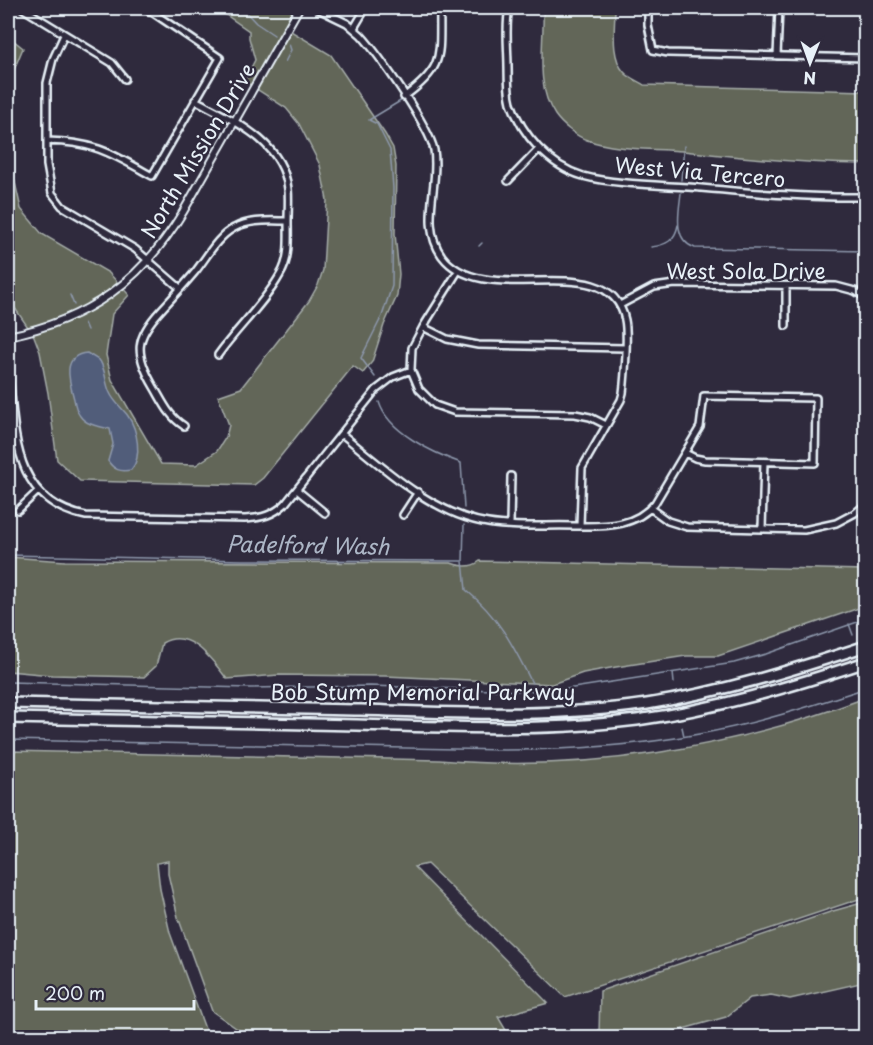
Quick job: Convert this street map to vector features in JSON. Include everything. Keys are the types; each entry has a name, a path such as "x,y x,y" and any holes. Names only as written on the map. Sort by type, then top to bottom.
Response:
{"highway":[{"name":"Bob Stump Memorial Parkway","path":"8,703 495,713 570,712 645,704 724,689 793,670 866,646"},
{"name":"Bob Stump Memorial Parkway","path":"8,718 482,728 574,726 639,720 711,707 789,687 866,662"}],"street":[{"path":"22,8 112,63 125,79"},
{"path":"47,141 74,142 96,147 152,176 220,58 146,8"},
{"name":"North Mission Drive","path":"8,336 58,323 84,311 117,291 149,261 172,230 299,8"},
{"path":"316,8 354,28 368,43 426,130 434,148 435,163 430,224 433,238 441,255 458,272 482,280 589,283 607,291 620,305 626,324 623,393 582,468 580,526"},
{"path":"354,28 366,8"},
{"path":"404,97 425,81 436,63 439,48 440,8"},
{"name":"West Via Tercero","path":"509,8 508,80 511,101 522,127 539,149 552,160 582,176 602,180 687,187 866,197"},
{"path":"648,8 648,25 653,50 668,53 866,58"},
{"path":"777,57 778,8"},
{"path":"64,35 53,59 47,84 47,141 49,182 52,192 62,206 129,245 180,288"},
{"path":"195,100 256,136 277,158 288,188 287,256 281,274 218,355"},
{"path":"508,181 539,149"},
{"path":"184,426 175,420 144,369 141,338 150,322 217,242 231,229 246,222 288,221"},
{"path":"458,272 412,348 411,370 414,380 427,398 435,405 462,412 575,414 590,417 606,425"},
{"name":"West Sola Drive","path":"620,305 647,289 663,284 836,286 855,291 866,298"},
{"path":"786,286 786,326"},
{"path":"423,327 447,339 468,344 625,348"},
{"path":"8,366 21,461 25,473 38,491 54,505 73,514 86,516 245,519 275,513 297,490 382,384 411,370"},
{"path":"342,434 381,467 418,492 459,515 491,524 619,525 636,519 650,508 700,427 704,396 816,398 815,463 705,460 685,453"},
{"path":"762,529 764,462"},
{"path":"510,476 510,524"},
{"path":"297,490 325,513"},
{"path":"18,510 38,491"},
{"path":"403,515 418,492"},
{"path":"650,508 668,521 687,527 762,529 819,528 848,517 865,507"}],"shaded area":[{"path":"216,8 294,8 284,27 331,55 385,134 393,148 396,166 395,234 399,274 397,296 384,325 372,362 363,373 353,366 263,478 254,485 80,481 57,460 40,352 34,336 8,298 8,36 23,48 13,72 14,178 21,209 42,234 109,273 129,295 112,314 106,355 112,380 161,464 196,465 217,451 226,437 229,425 218,396 241,388 309,301 318,285 323,270 327,200 320,165 299,124 286,108 244,81 255,60 249,31"},
{"path":"543,8 615,8 614,42 620,66 631,78 644,85 865,91 865,164 623,148 599,144 583,138 558,119 545,90 542,63"},
{"path":"8,557 65,561 451,563 466,566 480,561 865,570 865,606 718,656 686,656 616,667 583,673 552,684 385,676 279,675 227,679 207,655 191,642 182,639 172,639 162,643 156,666 144,677 52,675 8,671"},
{"path":"865,698 865,897 565,997 427,864 414,867 548,1003 498,1017 510,1037 433,1037 433,1035 425,1038 246,1037 212,1011 178,917 168,874 168,861 157,863 170,933 208,1037 8,1037 8,751 493,763 601,760 655,753 762,731"},
{"path":"865,902 865,982 790,999 771,995 750,998 726,1017 654,1037 595,1037 599,1035 600,991"}],"water":[{"path":"87,353 100,361 110,393 128,416 134,428 138,451 131,470 118,470 108,461 113,444 110,429 86,422 77,410 70,384 70,364 73,358"}],"waterway":[{"path":"242,8 256,23 274,35"},
{"path":"285,62 291,50 289,44"},
{"path":"369,120 402,100"},
{"path":"369,120 377,124 390,150 393,188 392,286 382,316 361,358 375,377"},
{"path":"681,180 684,146"},
{"path":"681,193 678,217 680,232 683,239 695,248 866,251"},
{"path":"651,247 669,241 675,235 678,225"},
{"path":"479,246 482,243"},
{"path":"70,295 74,305"},
{"path":"84,323 87,330"},
{"path":"379,402 384,413 402,432 425,447 461,463 464,508"},
{"name":"Padelford Wash","path":"464,525 463,561 466,590 496,621 532,683"},
{"name":"Padelford Wash","path":"8,555 242,560 463,561"},
{"path":"8,682 250,688 370,686 560,690 734,663 866,619"},
{"path":"849,624 853,635"},
{"path":"673,673 674,683"},
{"path":"8,740 504,750 577,748 650,742 720,730 783,714 866,688"},
{"path":"682,727 684,736"}]}
